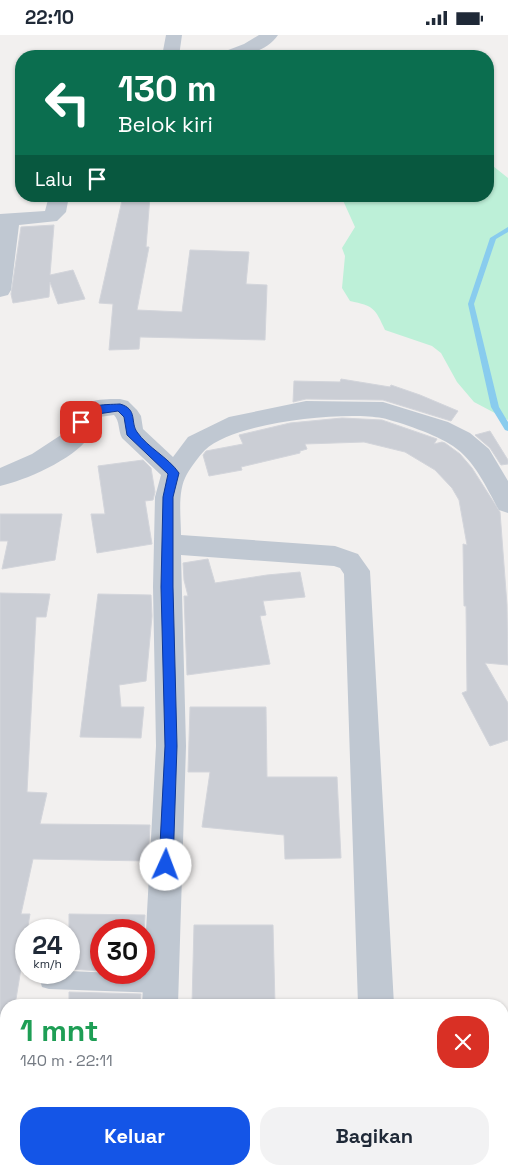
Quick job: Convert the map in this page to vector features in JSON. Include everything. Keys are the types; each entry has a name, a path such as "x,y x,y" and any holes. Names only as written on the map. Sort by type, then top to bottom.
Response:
{"street":[{"path":"172,50 174,35"},
{"path":"244,50 259,44 270,35"},
{"path":"0,290 5,220 50,217 56,212 58,202"},
{"path":"0,477 15,473 55,452 78,433 83,415 87,412 114,407 120,407 125,410 129,416 131,432 174,473"},
{"path":"160,994 171,746 168,497 174,473 197,443 229,426 306,409 383,410 438,428 461,439 480,455 508,503"},
{"path":"168,545 335,555 349,561 357,571 376,999"}],"lane":[{"path":"80,984 160,994"}],"green space":[{"path":"494,167 508,178 508,420 474,402 457,382 441,353 432,346 385,330 373,309 350,301 342,288 345,256 342,248 355,227 344,202 494,202"}],"building":[{"path":"122,202 150,202 146,247 149,247 137,310 182,312 190,250 249,252 246,284 267,285 265,340 140,337 139,349 109,350 113,304 99,303"},
{"path":"54,225 50,275 73,270 85,299 58,304 50,282 49,297 13,303 11,294 21,227"},
{"path":"341,379 390,387 391,385 458,411 451,421 383,400 306,399 293,402 294,381 340,382"},
{"path":"342,418 382,420 437,439 434,444 445,443 460,454 472,468 500,512 507,605 508,665 485,663 508,703 508,740 490,746 462,693 467,691 463,544 467,545 459,500 452,488 435,470 405,452 364,442 305,444 307,449 300,451 300,453 241,467 242,470 209,476 203,455 206,451 243,444 239,435 290,423"},
{"path":"490,431 508,460 508,464 501,465 490,448 475,435"},
{"path":"143,460 151,468 155,492 153,500 145,501 152,544 97,553 91,514 105,514 98,466"},
{"path":"0,514 62,514 55,560 2,569 8,541 0,541"},
{"path":"208,559 215,583 300,572 305,597 263,601 266,615 260,616 270,664 187,675 184,596 188,596 184,580 183,563"},
{"path":"0,593 50,594 46,617 36,617 27,792 47,793 40,824 150,825 148,861 33,859 21,914 30,914 29,919 15,919 15,984 18,984 16,999 0,999"},
{"path":"98,594 151,595 152,616 146,681 119,685 121,707 144,707 141,738 80,737"},
{"path":"190,707 266,707 267,777 337,777 341,858 285,859 284,835 202,827 210,772 188,772"},
{"path":"69,914 145,915 145,919 90,919 90,970 80,970 80,919 69,919"},
{"path":"194,925 273,925 275,999 192,999"},
{"path":"69,992 141,994 141,999 69,999"}],"waterway":[{"path":"508,229 493,238 471,304 495,407 508,428"}],"route":[{"path":"81,422 83,415 87,412 109,407 120,407 129,416 131,432 174,473 168,497 167,587 171,746 166,865"}]}
